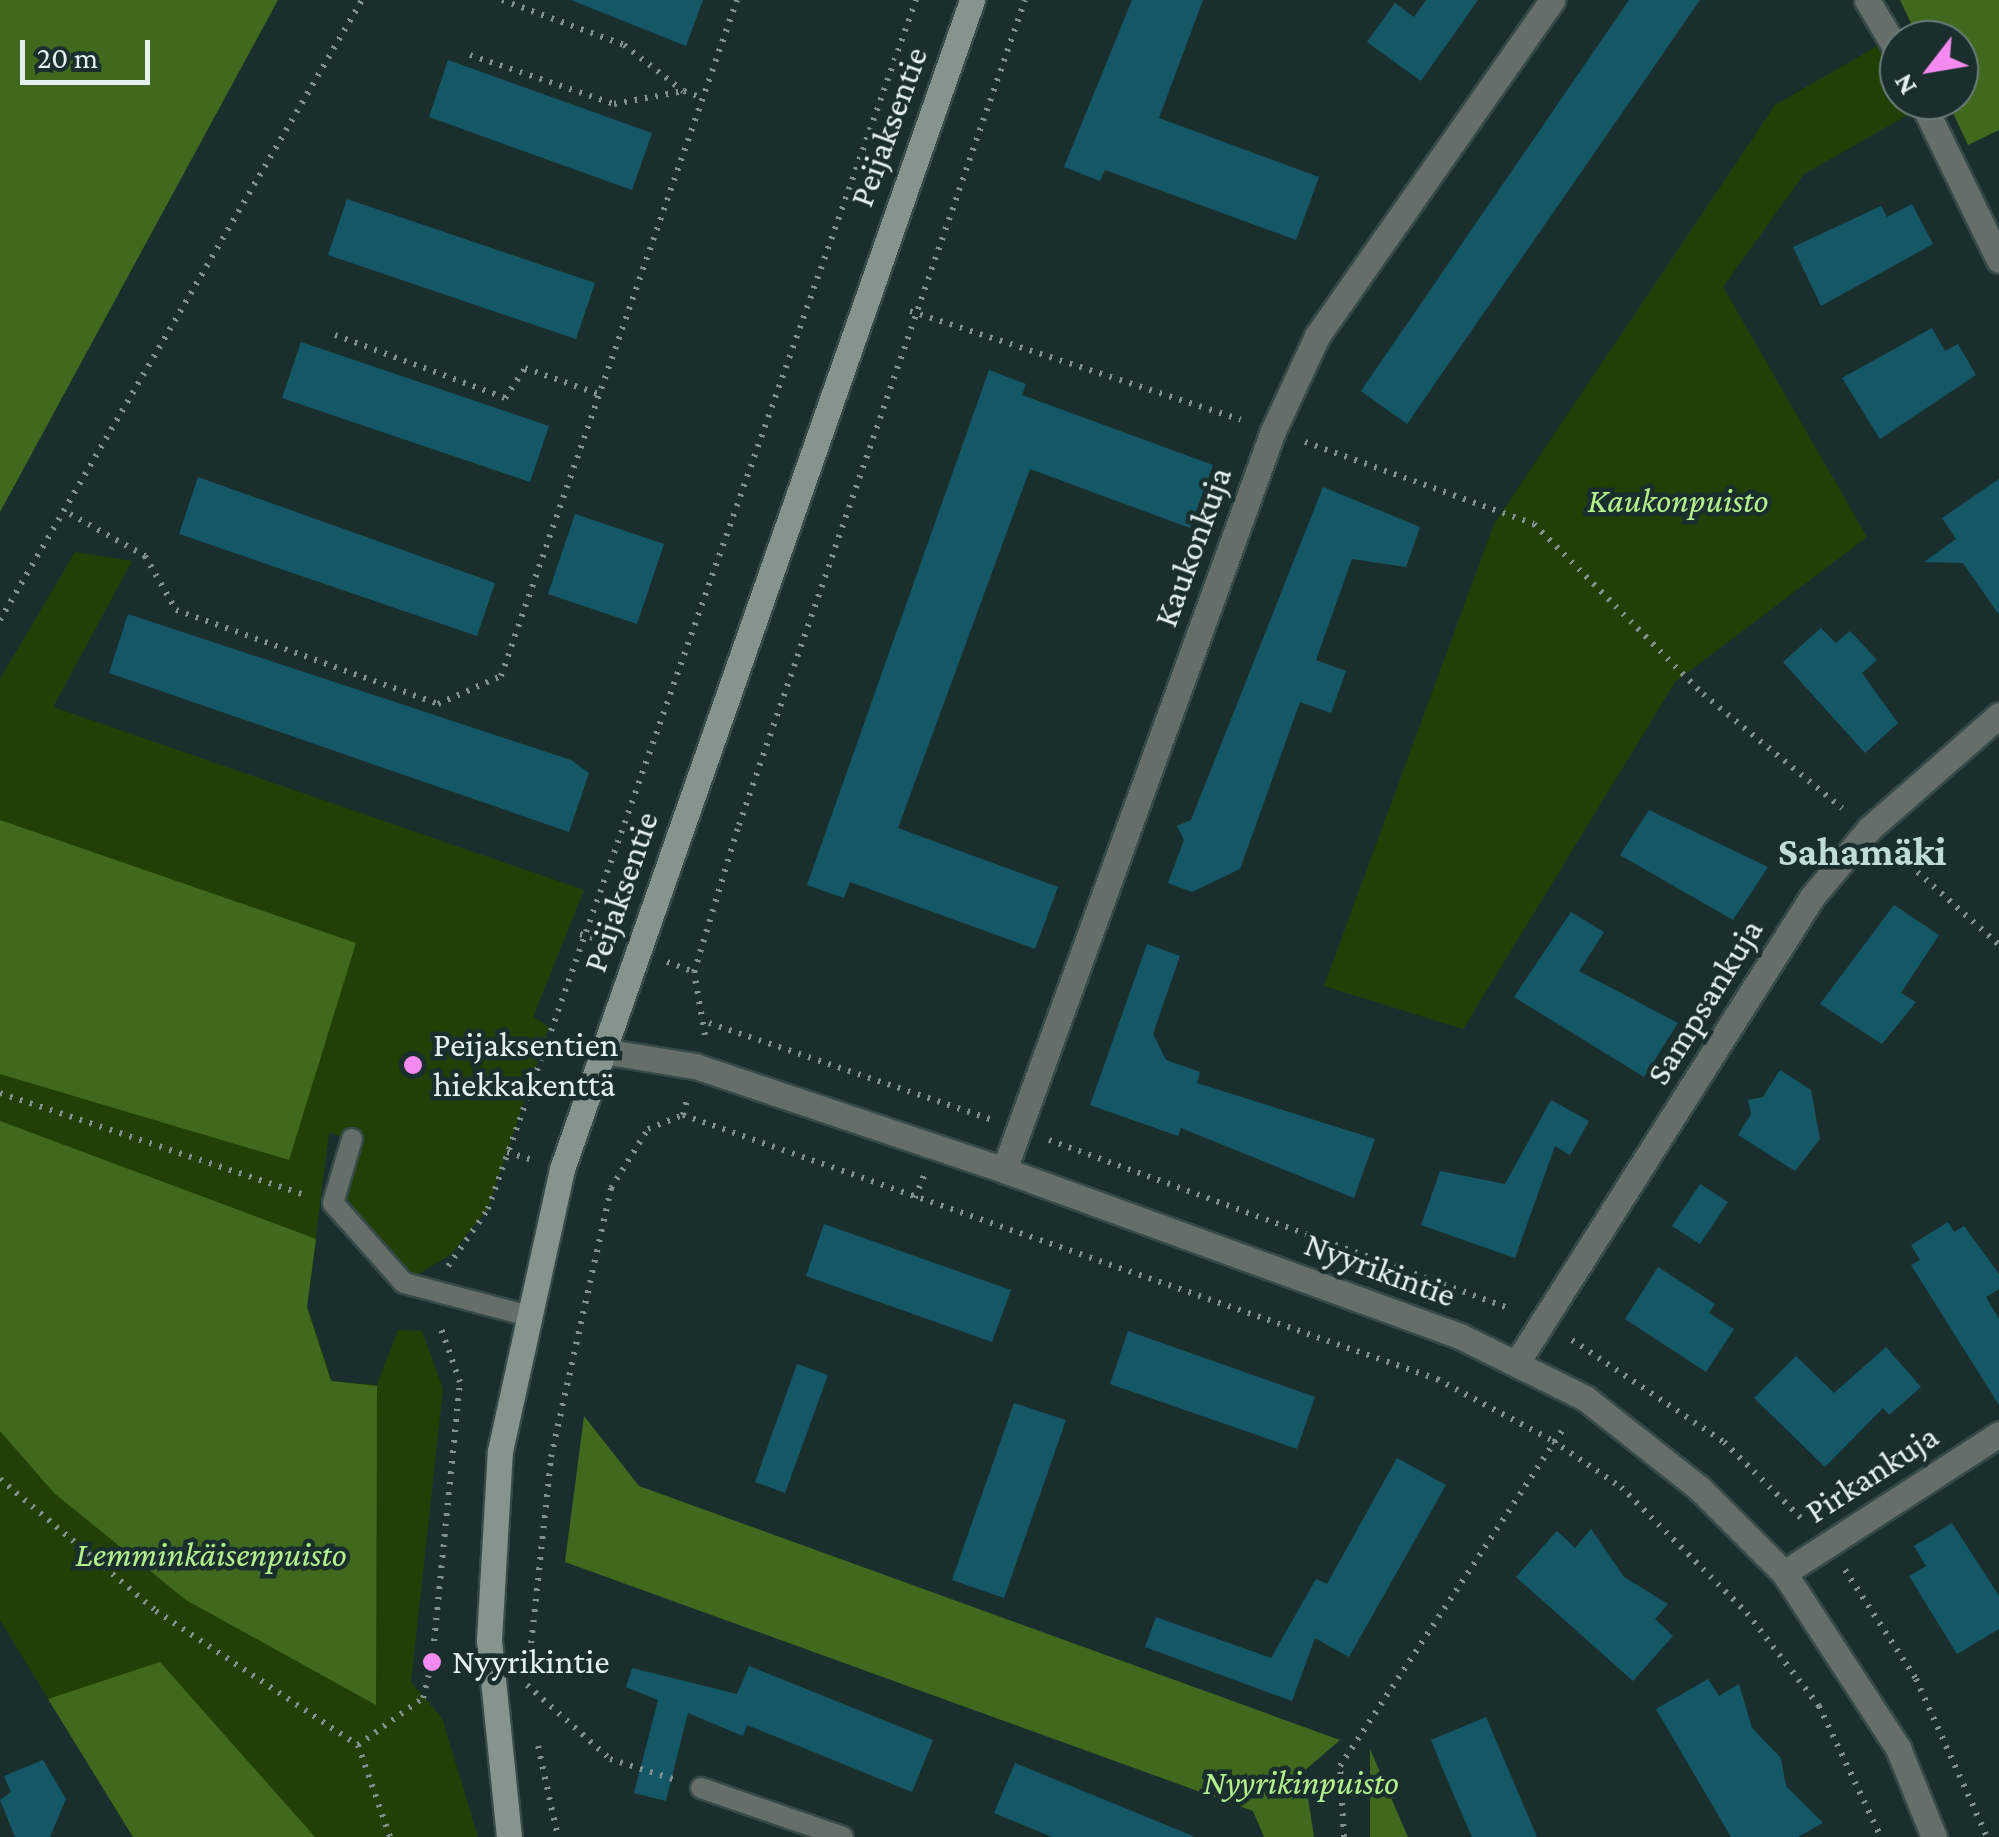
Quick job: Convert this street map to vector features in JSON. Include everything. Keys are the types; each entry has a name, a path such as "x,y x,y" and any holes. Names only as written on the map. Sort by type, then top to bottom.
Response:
{"street":[{"name":"Peijaksentie","path":"509,1837 489,1640 500,1450 562,1169 972,0"},
{"name":"Kaukonkuja","path":"1004,1170 1273,430 1317,336 1552,0"},
{"path":"1932,120 1999,260"},
{"name":"Sampsankuja","path":"1516,1364 1812,896 1869,830 1999,715"},
{"name":"Nyyrikintie","path":"603,1051 696,1066 1004,1170 1516,1364 1585,1398 1699,1488 1784,1573 1898,1748 1934,1837"},
{"name":"Pirkankuja","path":"1784,1573 1999,1434"}],"lane":[{"path":"352,1140 333,1203 404,1284 530,1316"},
{"path":"701,1788 843,1837"}],"path":[{"path":"0,620 70,514 362,0"},
{"path":"502,0 624,46 684,92 702,98"},
{"path":"70,514 145,556 176,610 438,704 501,676 738,0"},
{"path":"358,1746 423,1698 432,1662 460,1382 438,1336 451,1254 488,1209 916,0"},
{"path":"683,1115 709,1023 694,972 910,311 1024,0"},
{"path":"470,55 614,104 684,92"},
{"path":"910,311 1273,430 1534,524 1703,694 1869,830 1999,945"},
{"path":"336,335 504,398 525,368 598,394"},
{"path":"0,1092 333,1203"},
{"path":"530,1701 526,1684 552,1456 611,1188 648,1130 683,1115 1437,1380 1554,1441 1621,1487 1747,1613 1818,1706 1881,1837"},
{"path":"1344,1837 1340,1766 1554,1441 1612,1362"},
{"path":"0,1478 156,1611 358,1746 390,1837"},
{"path":"526,1684 610,1760 701,1788"},
{"path":"536,1734 558,1837"}],"green space":[{"path":"0,0 278,0 0,512"},
{"path":"1900,0 1999,0 1999,130 1968,145 1956,120 1979,120 1979,20 1910,20"},
{"name":"Kaukonpuisto","path":"1879,45 1879,120 1899,120 1804,174 1723,287 1867,537 1675,682 1463,1029 1324,986 1494,524 1775,105"},
{"name":"Lemminkäisenpuisto","path":"75,552 132,561 53,707 584,890 533,1017 549,1027 488,1209 451,1254 404,1283 333,1203 351,1139 329,1133 307,1307 332,1381 377,1385 398,1330 422,1331 443,1389 411,1682 442,1718 478,1837 133,1837 0,1620 0,679"},
{"path":"0,820 356,943 289,1160 0,1074"},
{"path":"0,1121 316,1239 307,1307 331,1381 377,1386 376,1705 186,1600 54,1493 0,1431"},
{"name":"Nyyrikinpuisto","path":"584,1416 639,1486 1340,1740 1304,1771 1314,1837 1264,1837 1253,1811 565,1562"},
{"path":"160,1662 315,1837 133,1837 48,1699"},
{"path":"1370,1749 1408,1837 1370,1837"}],"building":[{"path":"571,0 703,0 686,46"},
{"path":"1132,0 1203,0 1159,118 1319,177 1296,240 1105,170 1100,181 1064,167"},
{"path":"1426,0 1478,0 1421,81 1367,42 1395,3 1414,17"},
{"path":"1629,0 1700,0 1407,424 1361,391"},
{"path":"448,60 652,133 632,190 429,117"},
{"path":"347,199 595,283 576,339 328,255"},
{"path":"1912,204 1933,244 1821,306 1793,247 1881,206 1887,217"},
{"path":"1932,328 1945,351 1958,344 1976,375 1880,439 1842,378"},
{"path":"301,342 549,426 530,482 282,398"},
{"path":"989,370 1026,384 1022,395 1213,465 1190,528 1030,469 898,828 1058,887 1035,949 850,882 844,898 807,885"},
{"path":"198,477 495,583 477,636 179,534"},
{"path":"1999,479 1999,615 1963,563 1924,562 1956,539 1942,518"},
{"path":"1323,487 1420,527 1406,567 1352,559 1316,660 1346,671 1331,713 1300,702 1240,869 1192,892 1168,883 1184,840 1177,826 1191,820"},
{"path":"575,514 664,544 637,624 548,594"},
{"path":"128,614 571,760 589,773 569,832 109,673"},
{"path":"1821,628 1836,643 1850,631 1877,660 1862,673 1898,723 1865,753 1783,662"},
{"path":"1649,810 1768,867 1733,920 1620,855"},
{"path":"1894,905 1939,935 1901,993 1916,1002 1882,1044 1820,1004"},
{"path":"1571,912 1604,932 1579,971 1678,1023 1644,1077 1514,997"},
{"path":"1147,944 1180,956 1153,1034 1166,1060 1200,1072 1197,1083 1375,1139 1354,1198 1181,1128 1178,1136 1090,1105"},
{"path":"1780,1070 1811,1090 1820,1139 1795,1171 1738,1135 1751,1114 1748,1100 1763,1097"},
{"path":"1551,1100 1589,1121 1570,1155 1555,1146 1515,1258 1421,1225 1440,1171 1505,1184"},
{"path":"1700,1184 1728,1202 1700,1244 1672,1226"},
{"path":"1948,1222 1954,1232 1964,1226 1999,1274 1999,1289 1986,1297 1999,1319 1999,1405 1911,1265 1920,1260 1911,1245"},
{"path":"824,1224 1011,1290 992,1342 806,1276"},
{"path":"1658,1267 1715,1304 1709,1313 1734,1329 1706,1372 1625,1319"},
{"path":"1128,1331 1315,1397 1297,1449 1110,1384"},
{"path":"1886,1347 1921,1387 1889,1415 1883,1408 1825,1467 1754,1398 1796,1356 1834,1393"},
{"path":"797,1364 828,1375 785,1493 755,1482"},
{"path":"1014,1403 1066,1420 1004,1598 952,1580"},
{"path":"1397,1458 1446,1485 1349,1657 1315,1638 1292,1701 1145,1647 1156,1617 1271,1658 1316,1579 1327,1584"},
{"path":"1952,1523 1999,1596 1999,1629 1957,1654 1909,1576 1926,1566 1914,1546"},
{"path":"1591,1529 1624,1577 1668,1604 1655,1619 1673,1636 1633,1681 1516,1577 1557,1531 1575,1548"},
{"path":"749,1666 933,1740 912,1792 747,1725 743,1736 688,1713 666,1801 634,1793 658,1700 626,1687 632,1668 737,1694"},
{"path":"1708,1679 1719,1696 1739,1684 1752,1728 1781,1758 1786,1786 1823,1823 1798,1837 1731,1837 1656,1709"},
{"path":"1486,1717 1537,1837 1472,1837 1443,1770 1431,1740"},
{"path":"43,1760 66,1799 50,1837 15,1837 0,1800 11,1792 4,1776"},
{"path":"1015,1763 1193,1837 1052,1837 994,1813"}],"place":[{"name":"Peijaksentien hiekkakenttä","path":"413,1065"},
{"name":"Nyyrikintie","path":"432,1662"}],"district":[{"name":"Sahamäki","path":"1862,852"}]}
